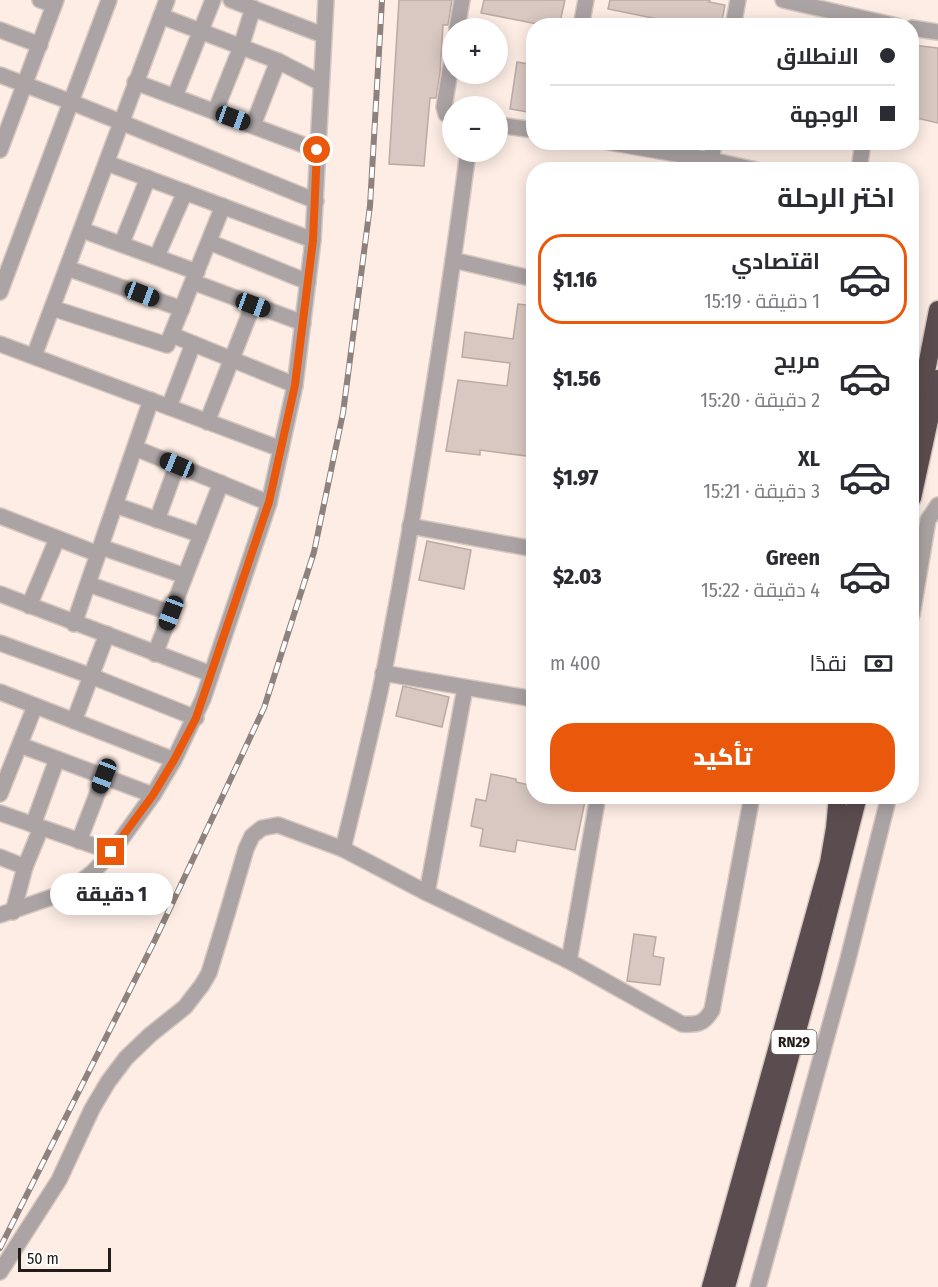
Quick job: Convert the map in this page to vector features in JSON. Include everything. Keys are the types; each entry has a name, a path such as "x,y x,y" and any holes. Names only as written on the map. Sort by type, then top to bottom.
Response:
{"highway":[{"path":"919,417 933,364 938,310"},
{"path":"919,466 938,379"},
{"name":"RN29","path":"711,1287 829,863 837,804"},
{"name":"RN29","path":"726,1287 811,980 856,804"}],"street":[{"path":"0,150 4,125 25,85 56,3 40,0"},
{"path":"0,292 109,0"},
{"path":"34,356 167,0"},
{"path":"176,96 213,0"},
{"path":"231,0 323,35"},
{"path":"7,914 56,896 77,885 111,852 153,795 196,718 269,502 295,385 313,240 326,0"},
{"path":"459,18 462,0"},
{"path":"583,18 586,0"},
{"path":"735,18 738,0"},
{"path":"783,0 855,18"},
{"path":"215,112 254,8"},
{"path":"160,16 278,61 321,82"},
{"path":"919,29 938,33"},
{"path":"0,30 40,45"},
{"path":"253,125 278,61"},
{"path":"0,75 316,201"},
{"path":"135,82 317,150"},
{"path":"508,126 526,129"},
{"path":"643,150 697,162"},
{"path":"344,849 383,674 410,526 467,162"},
{"path":"107,163 313,240"},
{"path":"122,243 148,178"},
{"path":"157,256 185,192"},
{"path":"52,308 166,345 223,206"},
{"path":"82,230 157,256 253,305 303,323"},
{"path":"209,242 308,282"},
{"path":"453,260 526,277"},
{"path":"67,268 182,309"},
{"path":"207,422 253,305"},
{"path":"172,335 295,385"},
{"path":"0,344 281,449"},
{"path":"169,406 193,344"},
{"path":"74,624 151,400"},
{"path":"135,448 269,502"},
{"path":"157,520 177,465"},
{"path":"155,654 221,483"},
{"path":"115,505 201,535"},
{"path":"919,573 928,520 938,505"},
{"path":"0,516 57,539 185,576"},
{"path":"410,526 526,548"},
{"path":"29,606 57,539"},
{"path":"88,584 171,613"},
{"path":"0,594 74,624 107,634 211,674"},
{"path":"74,721 107,634"},
{"path":"0,644 91,676 196,718"},
{"path":"383,674 526,698"},
{"path":"428,893 465,688"},
{"path":"0,692 174,760"},
{"path":"0,794 35,706"},
{"path":"20,745 153,795"},
{"path":"7,914 25,867 57,759"},
{"path":"79,841 104,776"},
{"path":"568,961 597,804"},
{"path":"0,1272 59,1180 92,1109 108,1082 126,1058 185,1007 202,985 209,973 246,849 252,836 262,828 278,825 344,849 568,961 682,1024 694,1025 707,1019 712,1010 751,804"},
{"path":"758,1287 847,963 887,804"},
{"path":"0,813 111,852"},
{"path":"0,857 25,867"}],"building":[{"path":"399,0 452,0 449,18 442,18 440,73 436,98 430,98 424,166 389,164"},
{"path":"484,0 565,0 561,18 526,18 526,22 481,13"},
{"path":"610,0 710,0 709,2 725,5 723,18 652,18 608,9"},
{"path":"919,46 938,48 938,123 919,119"},
{"path":"517,62 526,64 526,112 510,109"},
{"path":"518,304 526,305 526,456 480,450 480,455 446,451 458,380 507,386 510,363 462,357 465,332 513,339"},
{"path":"427,541 471,550 464,589 419,580"},
{"path":"403,686 449,697 442,727 396,716"},
{"path":"491,774 516,779 516,782 526,784 526,804 584,804 575,850 517,840 515,852 480,846 483,829 471,826 476,799 486,801"},
{"path":"634,934 656,937 653,956 664,958 660,985 627,981"}],"railway":[{"path":"0,1248 155,940 264,708 314,552 343,413 370,206 382,0"}],"route":[{"path":"111,852 153,795 196,718 269,502 295,385 313,240 317,150"}]}
